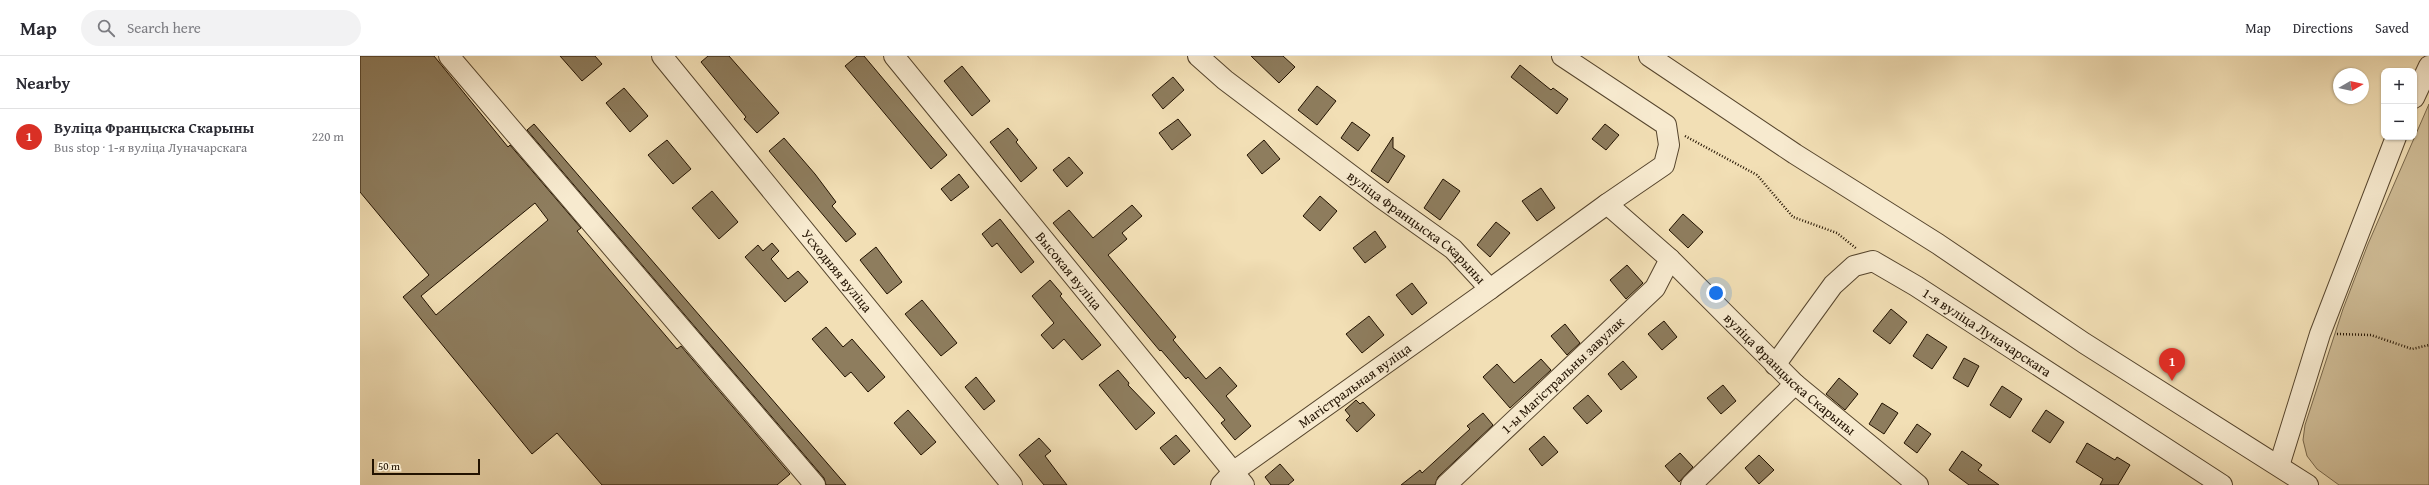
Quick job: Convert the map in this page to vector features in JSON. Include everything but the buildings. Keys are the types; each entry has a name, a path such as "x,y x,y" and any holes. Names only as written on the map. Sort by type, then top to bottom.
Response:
{"street":[{"path":"449,56 815,485"},
{"name":"Усходняя вуліца","path":"662,56 1012,485"},
{"name":"Высокая вуліца","path":"894,56 1233,481"},
{"name":"вуліца Францыска Скарыны","path":"1198,56 1226,80 1367,187 1453,249 1490,290 1607,204 1670,259 1794,384 1918,485"},
{"path":"1562,56 1666,125 1669,146 1664,165 1607,204"},
{"path":"1649,56 1795,154 1938,244 2091,347 2308,485"},
{"path":"2417,92 2429,66"},
{"path":"2279,466 2320,334 2395,140"},
{"name":"1-ы Магістральны завулак","path":"1446,485 1655,288 1670,259"},
{"path":"1775,365 1833,285 1854,266 1873,261"},
{"name":"1-я вуліца Луначарскага","path":"1873,261 1916,286 2222,485"},
{"name":"Магістральная вуліца","path":"1233,481 1490,290"},
{"path":"1691,485 1794,384"}],"path":[{"path":"1666,125 1757,176 1793,217 1837,233 1873,261"},
{"path":"2320,334 2371,335 2412,349 2429,345"}],"shaded area":[{"path":"2429,104 2429,485 2339,485 2317,469 2307,456 2303,440 2305,425 2343,309 2368,244 2413,140 2417,140 2417,132"}],"place":[{"name":"Вуліца Францыска Скарыны","path":"2172,381"}]}
